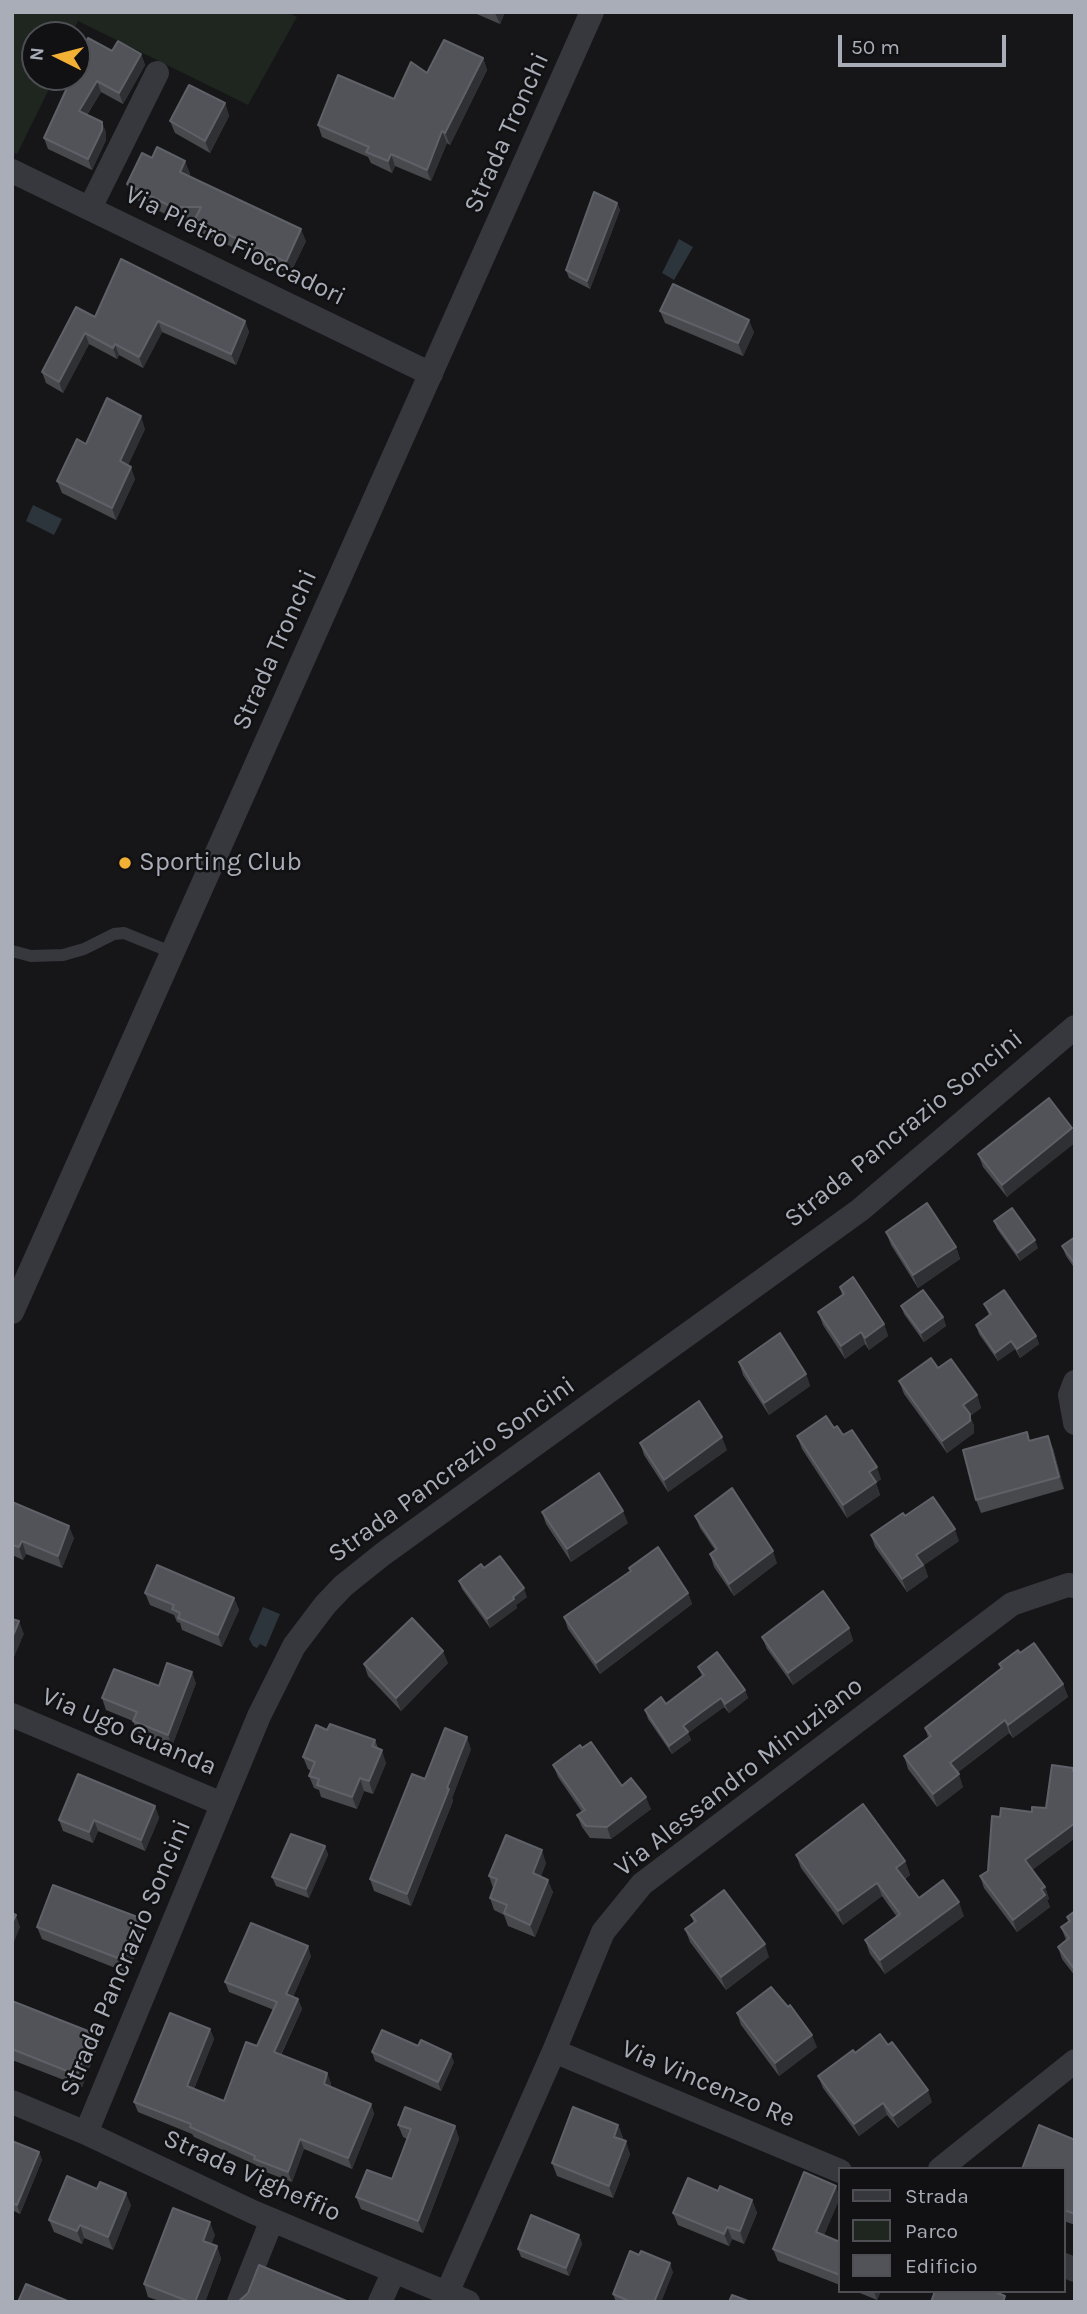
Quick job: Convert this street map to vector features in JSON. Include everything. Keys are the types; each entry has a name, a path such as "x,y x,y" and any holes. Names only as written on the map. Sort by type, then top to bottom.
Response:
{"street":[{"name":"Strada Tronchi","path":"12,1312 592,12"},
{"path":"90,208 157,73"},
{"name":"Via Pietro Fioccadori","path":"12,171 431,374"},
{"name":"Strada Pancrazio Soncini","path":"86,2133 281,1669 309,1625 343,1586 394,1546 860,1210 1075,1027"},
{"path":"1075,1382 1070,1395 1075,1423"},
{"name":"Via Alessandro Minuziano","path":"457,2297 603,1932 642,1884 1012,1604 1069,1585 1075,1586"},
{"name":"Via Ugo Guanda","path":"12,1715 222,1804"},
{"name":"Via Vincenzo Re","path":"554,2051 838,2170"},
{"path":"942,2167 1075,2061"},
{"name":"Strada Vigheffio","path":"12,2102 86,2133 272,2220 457,2297"},
{"path":"239,2302 272,2220"},
{"path":"380,2302 394,2271"}],"lane":[{"path":"12,951 31,956 63,955 114,934 124,933 171,952"}],"green space":[{"path":"12,12 287,12 297,17 248,105 91,27 91,21 21,21 21,91 48,91 17,154 12,152"}],"shaded area":[{"path":"679,239 693,247 674,280 662,273"},
{"path":"33,505 62,519 54,535 26,521"},
{"path":"263,1607 280,1614 266,1647 260,1644 257,1648 249,1639"}],"building":[{"path":"91,40 112,51 118,41 141,54 119,93 97,81 91,91"},
{"path":"444,40 483,58 445,133 442,131 427,170 391,154 388,161 366,152 369,147 318,125 338,75 394,99 411,62 427,73"},
{"path":"189,85 225,103 205,141 170,121"},
{"path":"66,91 91,91 79,111 102,122 102,130 88,159 44,138"},
{"path":"157,147 185,161 180,172 301,229 286,262 195,219 201,207 172,207 127,184 142,153 152,158"},
{"path":"594,192 617,203 587,281 566,270"},
{"path":"121,259 245,321 231,354 158,321 139,357 115,344 113,348 85,333 59,382 42,372 76,307 95,317"},
{"path":"673,284 749,320 738,343 660,311"},
{"path":"107,398 141,416 120,461 131,467 112,508 57,481 77,439 86,444"},
{"path":"1049,1098 1072,1128 1002,1185 978,1154"},
{"path":"927,1203 956,1247 913,1275 886,1232"},
{"path":"1012,1208 1035,1240 1017,1253 994,1221"},
{"path":"1075,1237 1075,1264 1062,1246"},
{"path":"853,1277 884,1324 865,1338 861,1332 841,1346 818,1312 844,1294 840,1287"},
{"path":"923,1290 943,1317 921,1333 901,1306"},
{"path":"1004,1290 1036,1336 1017,1349 1011,1341 995,1353 976,1325 991,1314 984,1304"},
{"path":"780,1333 806,1374 764,1403 739,1362"},
{"path":"931,1358 938,1368 951,1359 977,1395 963,1405 970,1414 970,1421 942,1441 899,1381"},
{"path":"699,1401 722,1437 664,1480 640,1443"},
{"path":"826,1416 843,1435 852,1430 877,1467 869,1472 876,1482 843,1505 797,1436"},
{"path":"1027,1432 1029,1441 1048,1436 1059,1477 976,1500 963,1450"},
{"path":"599,1473 623,1511 567,1549 542,1512"},
{"path":"732,1488 773,1551 729,1584 710,1554 717,1549 695,1516"},
{"path":"933,1497 955,1529 916,1555 923,1565 902,1579 871,1535"},
{"path":"12,1502 69,1526 58,1556 22,1541 19,1547 12,1545"},
{"path":"658,1547 688,1593 596,1663 564,1617 631,1571 629,1568"},
{"path":"500,1556 524,1588 487,1619 459,1581 481,1564 484,1568"},
{"path":"157,1565 234,1598 218,1635 178,1618 180,1613 172,1609 174,1605 145,1593"},
{"path":"823,1591 849,1628 788,1673 762,1637"},
{"path":"412,1618 443,1651 396,1698 364,1664"},
{"path":"12,1619 19,1621 12,1638"},
{"path":"1034,1643 1063,1684 1008,1725 1005,1720 950,1763 959,1774 933,1794 904,1756 931,1736 925,1728 1002,1668 999,1664 1018,1650 1020,1653"},
{"path":"717,1652 745,1690 725,1704 721,1698 703,1711 683,1726 688,1732 669,1746 645,1710 661,1697 666,1704 704,1675 698,1667"},
{"path":"167,1663 192,1672 168,1735 133,1721 137,1712 102,1698 114,1669 159,1686"},
{"path":"330,1724 375,1740 372,1746 382,1750 369,1781 360,1778 352,1797 317,1785 319,1779 309,1776 315,1762 303,1757 316,1725 327,1730"},
{"path":"445,1728 467,1737 407,1894 370,1879 412,1774 425,1779"},
{"path":"591,1742 622,1786 631,1778 646,1797 607,1827 586,1826 577,1815 585,1810 553,1765 580,1745 582,1748"},
{"path":"1052,1765 1073,1768 1075,1771 1075,1823 1025,1860 1045,1887 1041,1889 1045,1895 1013,1920 980,1876 988,1871 992,1816 1000,1817 1001,1808 1032,1812 1032,1807 1046,1808"},
{"path":"78,1774 155,1806 141,1840 94,1820 89,1832 59,1820"},
{"path":"863,1804 905,1861 896,1868 919,1898 943,1880 959,1902 880,1960 865,1940 900,1914 877,1883 838,1911 796,1855"},
{"path":"291,1834 325,1846 306,1889 272,1877"},
{"path":"506,1835 542,1850 533,1873 548,1880 530,1925 504,1913 507,1905 490,1898 497,1879 489,1876"},
{"path":"53,1885 140,1918 123,1960 37,1927"},
{"path":"724,1890 765,1944 721,1977 685,1929 696,1921 691,1915"},
{"path":"1075,1911 1075,1970 1058,1947 1069,1938 1061,1927 1070,1921 1067,1917"},
{"path":"251,1923 308,1946 286,1994 298,1999 274,2052 327,2073 324,2084 371,2104 348,2158 300,2139 288,2172 254,2159 255,2156 190,2127 191,2124 134,2102 170,2013 210,2029 187,2086 224,2101 246,2042 257,2046 277,2002 225,1982"},
{"path":"771,1987 788,2007 790,2005 812,2035 775,2063 737,2013"},
{"path":"12,2001 93,2033 77,2075 12,2049"},
{"path":"382,2030 418,2046 421,2040 451,2054 438,2082 372,2052"},
{"path":"880,2034 888,2045 892,2042 928,2090 893,2116 883,2103 854,2124 818,2076"},
{"path":"405,2107 455,2126 418,2221 356,2197 367,2170 392,2179 411,2129 398,2125"},
{"path":"573,2107 618,2125 614,2137 626,2141 609,2186 552,2163"},
{"path":"1039,2125 1075,2140 1075,2214 1066,2211 1066,2167 1023,2167"},
{"path":"12,2141 39,2152 17,2205 12,2203"},
{"path":"804,2172 836,2186 816,2232 838,2241 838,2274 773,2249"},
{"path":"67,2176 97,2189 100,2182 126,2193 108,2237 80,2225 77,2231 49,2220"},
{"path":"688,2178 718,2191 720,2186 752,2200 740,2231 727,2227 724,2234 673,2213"},
{"path":"173,2208 210,2222 203,2241 217,2246 195,2302 144,2284"},
{"path":"531,2215 579,2235 566,2268 518,2249"},
{"path":"630,2251 639,2255 641,2251 670,2263 654,2302 631,2302 613,2294"},
{"path":"259,2265 349,2302 238,2302 248,2293"},
{"path":"26,2284 70,2302 18,2302"},
{"path":"934,2293 998,2293 1005,2296 1003,2302 931,2302"},
{"path":"732,2295 751,2302 729,2302"}],"place":[{"name":"Sporting Club","path":"125,863"}]}
